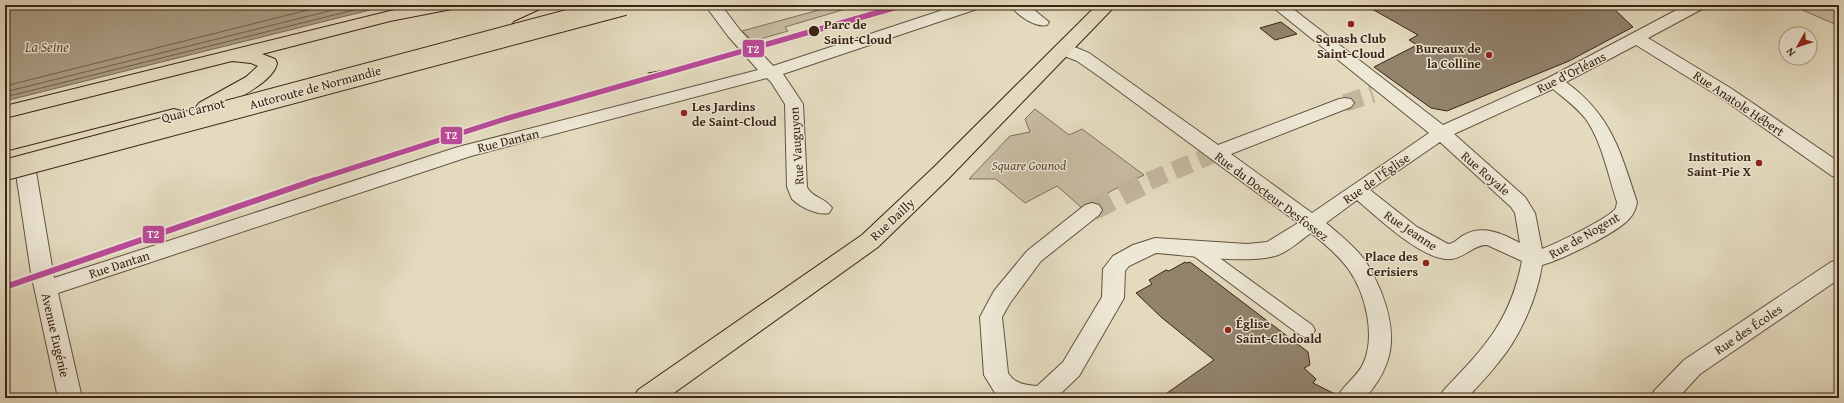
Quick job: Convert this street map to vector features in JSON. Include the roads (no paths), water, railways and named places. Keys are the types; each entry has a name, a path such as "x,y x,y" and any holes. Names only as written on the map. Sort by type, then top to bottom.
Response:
{"main road":[{"path":"390,16 424,5"},
{"path":"5,112 390,16 446,5"},
{"name":"Quai Carnot","path":"520,26 565,5"},
{"name":"Autoroute de Normandie","path":"11,157 586,5"},
{"name":"Quai Carnot","path":"11,157 597,5"},
{"name":"Autoroute de Normandie","path":"5,170 624,5"},
{"name":"Rue Dailly","path":"647,398 870,240 940,174 1107,5"},
{"path":"206,107 253,81 267,69 268,63 254,57 218,59"}],"street":[{"name":"Rue Vauguyon","path":"713,5 734,33 778,79 794,104 797,186 800,195 822,208"},
{"name":"Rue Dantan","path":"46,288 465,151 765,67 974,5"},
{"path":"1018,5 1041,22"},
{"name":"Rue Royale","path":"1278,5 1380,91 1441,134 1518,202 1525,213 1533,257 1528,285 1522,301 1501,342 1490,358 1452,398"},
{"name":"Rue d'Orléans","path":"1441,134 1554,82 1636,40 1698,5"},
{"name":"Rue Anatole Hébert","path":"1636,40 1649,45 1726,93 1839,171"},
{"name":"Rue du Docteur Desfossez","path":"1063,49 1083,57 1216,152 1336,244 1360,271 1372,298 1381,337 1379,349 1372,368 1364,382 1349,398"},
{"name":"Rue de Nogent","path":"1533,257 1546,257 1612,222 1626,210 1627,202 1597,124 1591,114 1572,95 1554,82"},
{"path":"1216,152 1344,103"},
{"name":"Rue de l'Église","path":"1039,397 1047,392 1071,369 1113,298 1113,272 1116,265 1149,246 1192,247 1247,252 1266,250 1311,224 1357,190 1441,134"},
{"name":"Avenue Eugénie","path":"11,157 46,288 70,398"},
{"name":"Rue Jeanne","path":"1357,190 1410,232 1437,249 1446,252 1454,252 1474,238 1483,236 1495,240 1520,254 1533,257"},
{"path":"1039,397 1008,394 996,375 991,317 1002,297 1034,256 1092,210"},
{"path":"1192,247 1306,330"},
{"name":"Rue des Écoles","path":"1663,398 1692,367 1839,268"}],"water":[{"name":"La Seine","path":"5,5 390,5 5,101"}],"tunnel":[{"path":"1345,103 1373,94"},
{"path":"1149,181 1216,153"},
{"path":"1092,210 1149,181"}],"tram line":[{"path":"648,73 716,61"}],"place":[{"name":"Squash Club Saint-Cloud","path":"1351,24"},
{"name":"Parc de Saint-Cloud","path":"814,31"},
{"name":"Bureaux de la Colline","path":"1489,55"},
{"name":"Les Jardins de Saint-Cloud","path":"684,113"},
{"name":"Institution Saint-Pie X","path":"1759,163"},
{"name":"Place des Cerisiers","path":"1426,263"},
{"name":"Église Saint-Clodoald","path":"1228,330"}],"park label":[{"name":"Square Gounod","path":"1029,165"}]}
